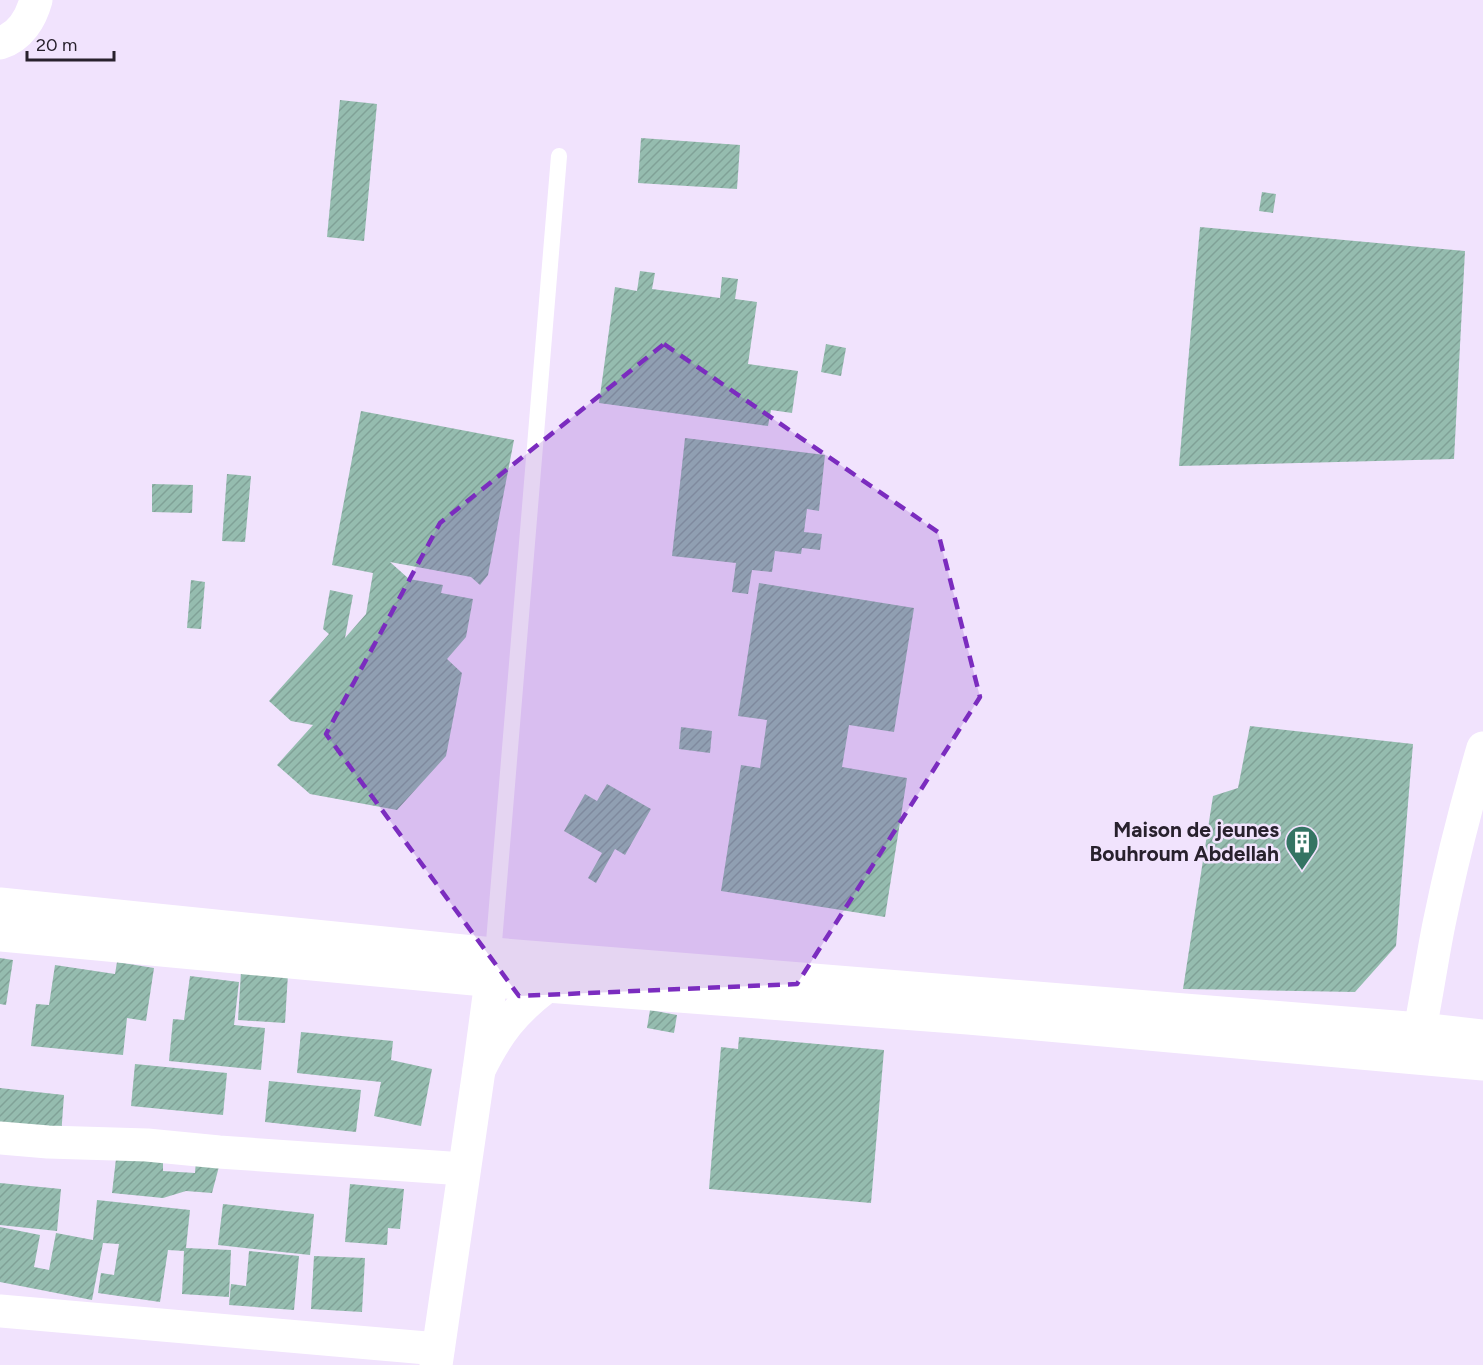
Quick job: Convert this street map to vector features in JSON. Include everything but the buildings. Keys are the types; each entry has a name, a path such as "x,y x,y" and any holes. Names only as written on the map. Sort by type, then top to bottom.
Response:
{"main road":[{"path":"0,43 6,41 24,26 36,0"},
{"path":"1420,1029 1438,927 1450,874 1478,782 1483,748"},
{"path":"0,904 492,967 547,986 968,1018 1483,1064"},
{"path":"0,935 1420,1029 1483,1036"},
{"path":"0,1311 437,1357 492,967"},
{"path":"479,1070 500,1031 514,1014 547,986"},
{"path":"0,1138 147,1145 464,1170"}],"lane":[{"path":"492,967 559,156"}],"highlighted area":[{"path":"664,344 938,532 980,697 797,984 519,996 326,734 440,523"}],"place":[{"name":"Maison de jeunes Bouhroum Abdellah","path":"1302,871"}]}
